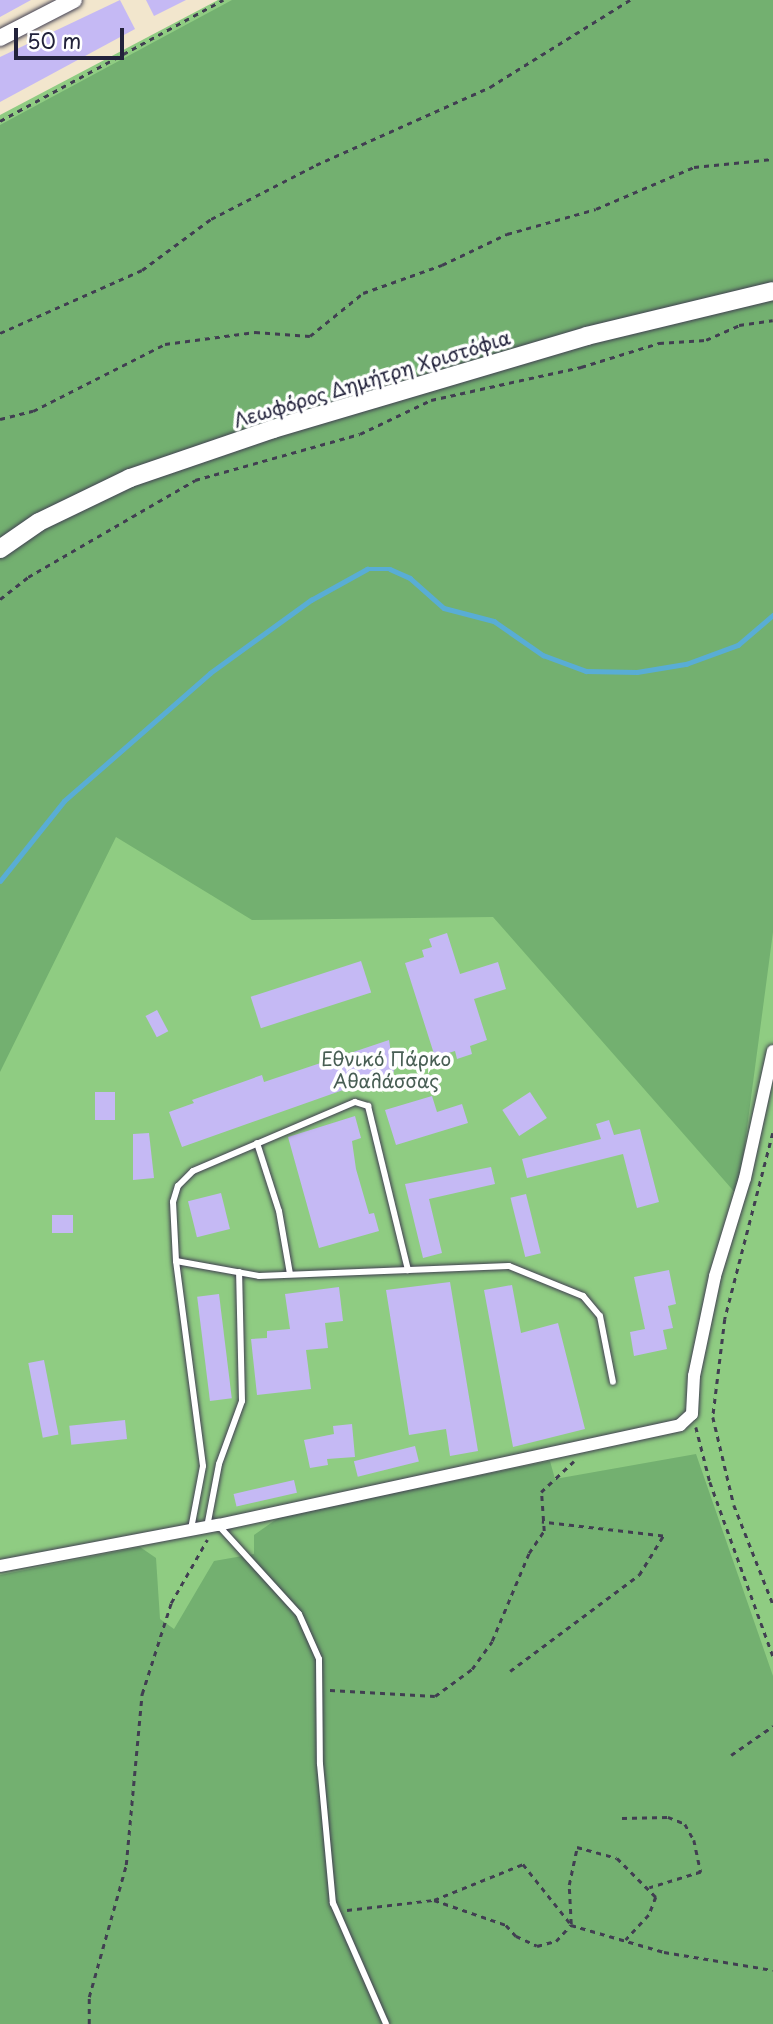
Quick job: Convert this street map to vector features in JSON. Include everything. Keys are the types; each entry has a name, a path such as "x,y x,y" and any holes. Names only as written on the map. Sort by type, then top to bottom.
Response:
{"main road":[{"name":"Λεωφόρος Δημήτρη Χριστόφια","path":"0,549 39,522 130,478 273,429 587,336 773,291"}],"street":[{"path":"0,38 55,4 74,0"},
{"path":"0,1566 213,1526 680,1425 692,1414 694,1376 715,1276 745,1178 773,1052"}],"lane":[{"path":"191,1529 203,1466 176,1261 173,1202 178,1186 193,1171 257,1143 355,1102 368,1106 408,1270"},
{"path":"257,1143 279,1212 290,1274"},
{"path":"176,1261 239,1272 290,1274 509,1266 583,1296 600,1316 613,1382"},
{"path":"239,1272 243,1401 219,1464 213,1526 299,1614 319,1658 324,1826 337,1912 386,2024"},
{"path":"203,1466 219,1464"}],"path":[{"path":"0,121 223,0"},
{"path":"0,333 142,270 211,219 316,165 490,86 630,0"},
{"path":"0,419 33,411 165,344 255,332 310,336 363,293 442,265 507,234 596,209 694,167 773,159"},
{"path":"0,599 28,577 195,480 360,434 430,400 581,367 659,343 706,340 739,325 773,320"},
{"path":"773,1133 724,1319 713,1417 734,1505 773,1604"},
{"path":"692,1414 710,1482 773,1656"},
{"path":"319,1689 435,1696 472,1669 492,1641 528,1553 544,1531 541,1492 591,1444"},
{"path":"510,1671 639,1574 663,1536 542,1522"},
{"path":"89,2024 89,1997 126,1865 142,1694 171,1603 213,1526"},
{"path":"731,1755 773,1726"},
{"path":"622,1818 668,1818 685,1824 694,1840 701,1872 649,1888"},
{"path":"434,1900 506,1925 516,1936 537,1946 556,1941 571,1925 569,1885 577,1847 617,1857 656,1897 649,1915 626,1940"},
{"path":"337,1912 434,1900 523,1864 571,1925 664,1952 773,1970"}],"green space":[{"name":"Εθνικό Πάρκο Αθαλάσσας","path":"218,0 773,0 773,2024 0,2024 0,115"},
{"path":"232,0 773,0 773,932 738,1196 493,917 252,920 116,837 0,1072 0,125"},
{"path":"696,1454 773,1676 773,2024 0,2024 0,1575 140,1547 156,1558 160,1619 174,1629 214,1561 254,1554 254,1535 281,1516 550,1461 555,1479"}],"building":[{"path":"0,0 31,0 0,17"},
{"path":"120,0 135,29 0,102 0,57"},
{"path":"146,0 186,0 154,16"},
{"path":"447,933 460,974 498,962 506,989 474,999 487,1040 470,1046 472,1054 457,1059 455,1051 435,1057 405,963 424,957 422,950 432,947 429,939"},
{"path":"361,961 371,992 261,1028 251,997"},
{"path":"157,1010 168,1031 157,1037 146,1016"},
{"path":"389,1040 394,1072 182,1147 169,1112 194,1103 192,1100 262,1075 264,1082"},
{"path":"95,1092 115,1092 115,1120 95,1120"},
{"path":"530,1092 547,1118 519,1136 502,1110"},
{"path":"432,1096 437,1112 462,1104 468,1123 396,1145 385,1110"},
{"path":"355,1116 361,1138 352,1141 356,1169 369,1214 374,1213 379,1231 319,1248 288,1137"},
{"path":"609,1120 614,1135 640,1129 659,1202 637,1208 623,1154 527,1178 522,1159 601,1139 596,1124"},
{"path":"149,1133 154,1178 133,1180 133,1134"},
{"path":"491,1167 495,1184 429,1199 442,1253 423,1258 405,1184"},
{"path":"221,1193 230,1229 197,1237 188,1201"},
{"path":"526,1194 541,1253 525,1257 510,1198"},
{"path":"52,1215 73,1215 73,1233 52,1233"},
{"path":"669,1270 676,1304 668,1306 673,1328 663,1330 667,1349 634,1356 630,1332 645,1329 634,1277"},
{"path":"450,1282 478,1451 450,1456 446,1429 409,1435 386,1290"},
{"path":"512,1285 521,1333 558,1323 585,1429 513,1447 484,1290"},
{"path":"339,1287 343,1321 325,1323 328,1348 306,1350 311,1389 257,1395 251,1339 267,1338 267,1331 290,1329 285,1294"},
{"path":"219,1294 232,1398 210,1401 197,1297"},
{"path":"44,1360 59,1435 43,1438 28,1363"},
{"path":"125,1420 127,1439 71,1445 69,1426"},
{"path":"352,1424 355,1457 327,1459 328,1465 310,1468 304,1440 334,1434 333,1426"},
{"path":"415,1446 419,1462 358,1477 354,1461"},
{"path":"294,1480 297,1493 237,1507 234,1494"}],"waterway":[{"path":"0,881 64,801 210,673 311,600 367,569 390,569 410,578 444,608 494,621 543,655 586,671 637,672 686,664 738,645 773,615"}]}
